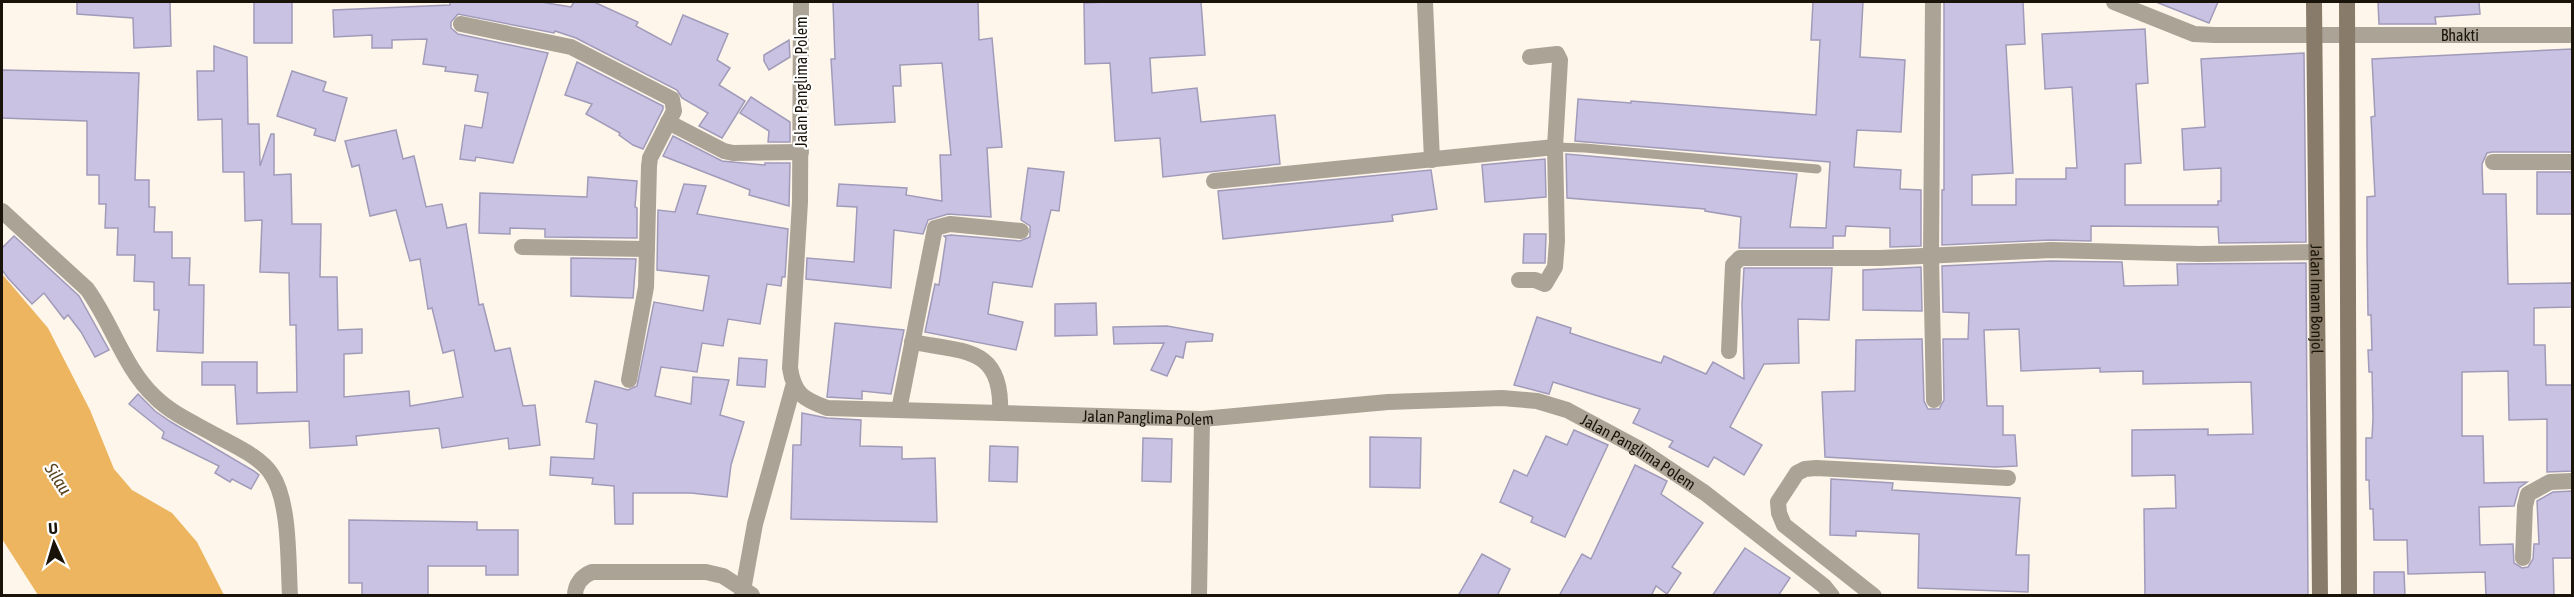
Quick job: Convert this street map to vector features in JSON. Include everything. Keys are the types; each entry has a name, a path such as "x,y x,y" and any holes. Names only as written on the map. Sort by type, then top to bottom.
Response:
{"main road":[{"name":"Jalan Imam Bonjol","path":"2313,2 2320,596"},
{"name":"Jalan Imam Bonjol","path":"2347,2 2349,596"}],"street":[{"name":"Jalan Panglima Polem","path":"801,2 800,213 790,369 793,387 808,401 827,408 1202,419 1388,402 1503,398 1537,401 1567,410 1636,447 1705,493 1824,586 1832,596"},
{"path":"1425,2 1432,160"},
{"path":"1933,2 1930,256 1934,400"},
{"name":"Bhakti","path":"2114,2 2194,33 2572,34"},
{"path":"461,24 571,47 672,99 674,111 650,158 646,287 629,380"},
{"path":"1519,280 1534,280 1545,284 1555,267 1557,242 1555,147 1560,60 1557,54 1530,57"},
{"path":"668,122 724,151 733,153 801,152"},
{"path":"1214,181 1555,147"},
{"path":"2493,162 2572,162"},
{"path":"2,211 87,289 98,303 139,379 155,398 260,462 272,474 283,497 290,596"},
{"path":"899,410 935,228 950,224 1021,231"},
{"path":"522,248 647,249"},
{"path":"1729,351 1733,265 1736,260 1930,256 2050,250 2200,254 2316,252"},
{"path":"912,342 983,358 999,381 1000,413"},
{"path":"746,594 755,524 793,387"},
{"path":"1199,596 1202,419"},
{"path":"1874,596 1784,525 1779,513 1778,502 1797,472 1816,468 2008,478"},
{"path":"2523,558 2525,506 2528,494 2538,486 2550,482 2572,481"},
{"path":"575,596 575,589 580,580 592,572 706,572 723,576 746,594"}],"lane":[{"path":"1555,147 1817,169"}],"water":[{"name":"Silau","path":"2,274 48,328 90,410 114,469 132,490 172,513 197,542 224,595 38,595 2,539"}],"building":[{"path":"77,2 170,2 171,46 134,48 133,18 77,14"},
{"path":"254,2 292,2 292,43 254,43"},
{"path":"450,2 541,2 571,7 574,2 594,2 638,22 636,26 671,45 683,15 728,34 717,60 730,68 719,85 745,101 722,138 699,126 708,113 682,98 677,90 576,38 555,31 554,33 458,14 451,22 451,28 458,34 548,53 513,163 476,157 475,161 460,159 465,125 482,128 488,93 475,91 478,75 445,71 446,67 423,64 427,39 392,40 392,48 372,48 372,35 334,37 333,10 450,5"},
{"path":"833,2 978,2 979,40 992,38 1002,147 987,148 991,217 948,214 928,220 923,234 894,230 891,288 806,279 807,258 854,262 857,207 837,206 839,184 907,188 906,195 942,201 940,155 951,155 942,63 900,65 901,86 893,86 895,122 835,125 831,59 835,59"},
{"path":"1201,2 1205,55 1150,58 1152,93 1197,88 1201,122 1275,115 1280,164 1163,177 1160,138 1115,141 1110,63 1085,64 1084,3"},
{"path":"1813,2 1863,2 1860,57 1905,60 1901,132 1857,130 1854,167 1901,170 1900,189 1921,190 1921,246 1890,247 1890,228 1846,226 1845,236 1833,236 1833,248 1739,248 1741,217 1705,211 1705,209 1567,198 1566,154 1797,174 1790,227 1826,228 1830,162 1575,141 1578,99 1816,115 1820,40 1811,40"},
{"path":"1944,2 2023,2 2025,44 2006,45 2013,173 1972,175 1972,205 2016,205 2016,179 2066,179 2066,168 2077,168 2072,87 2045,89 2042,34 2145,29 2148,83 2136,84 2141,163 2125,164 2125,205 2218,205 2218,201 2221,201 2221,168 2184,170 2182,129 2205,127 2201,59 2304,53 2306,242 2219,243 2218,227 2091,226 2091,241 2050,240 1942,245"},
{"path":"2156,2 2218,2 2209,23"},
{"path":"2378,2 2479,2 2480,14 2435,17 2436,24 2379,24"},
{"path":"789,40 790,57 769,70 764,61 764,55"},
{"path":"214,46 247,57 248,124 259,124 260,166 271,134 274,134 274,175 291,174 292,224 321,224 320,277 337,277 338,330 362,329 362,353 344,354 344,397 409,391 410,406 463,397 454,350 443,353 432,308 428,309 420,259 410,261 396,210 370,216 359,165 352,167 345,141 396,130 403,159 414,156 426,207 442,204 447,228 466,224 479,305 483,304 495,351 510,348 523,406 535,405 540,445 509,449 508,438 442,448 439,428 356,436 357,445 310,448 309,421 237,424 235,385 202,385 202,362 257,362 257,393 297,392 296,325 290,325 289,273 260,272 262,220 245,221 244,172 223,172 222,119 198,120 197,71 214,71"},
{"path":"2572,49 2572,152 2492,152 2487,153 2482,164 2483,194 2506,194 2508,284 2572,283 2572,307 2534,308 2534,345 2545,345 2546,385 2572,385 2572,471 2547,472 2547,419 2509,420 2508,371 2462,372 2462,436 2483,436 2484,483 2527,482 2519,488 2514,506 2479,507 2480,545 2513,544 2514,563 2522,568 2528,567 2533,559 2534,544 2539,544 2537,501 2553,492 2572,491 2572,558 2553,558 2554,596 2486,596 2485,572 2408,574 2407,540 2374,540 2373,509 2370,509 2369,480 2366,480 2366,438 2372,438 2373,418 2372,372 2369,372 2368,350 2372,350 2371,315 2368,315 2367,248 2367,197 2375,196 2371,117 2375,116 2372,59"},
{"path":"577,62 663,106 643,149 633,145 619,135 620,133 586,114 592,104 565,95"},
{"path":"2,70 139,73 135,180 149,180 149,207 155,207 154,232 172,232 172,258 190,258 189,285 204,285 203,353 157,351 159,310 154,310 154,282 134,281 135,255 117,255 118,228 105,228 106,204 99,204 99,175 87,175 87,121 2,118"},
{"path":"292,71 326,82 323,91 347,98 335,141 314,135 316,129 277,116"},
{"path":"751,97 790,122 790,142 768,142 769,131 740,113"},
{"path":"673,136 722,161 765,165 765,163 790,163 789,206 749,195 750,190 663,156"},
{"path":"1545,159 1546,197 1485,202 1482,165"},
{"path":"1028,168 1064,172 1059,211 1051,210 1032,287 993,282 988,314 1023,322 1016,350 925,332 935,284 939,285 946,238 944,236 1020,241 1030,237 1030,226 1021,220"},
{"path":"1431,170 1437,209 1392,215 1393,221 1223,239 1218,191"},
{"path":"2537,172 2572,172 2572,214 2537,214"},
{"path":"588,177 637,181 635,207 637,208 637,238 545,237 545,229 510,228 510,234 479,233 480,193 587,197"},
{"path":"684,184 706,186 697,214 788,229 785,277 782,277 781,286 767,284 760,324 728,319 723,346 702,343 697,372 661,367 655,396 691,404 693,377 729,380 720,415 744,422 731,465 727,497 691,493 633,493 633,524 615,524 614,486 592,484 593,478 550,475 551,457 594,459 597,424 586,422 595,381 628,390 637,386 654,302 703,311 709,276 657,270 658,210 675,212"},
{"path":"1524,234 1546,234 1545,263 1523,263"},
{"path":"14,236 79,296 109,350 95,357 68,315 64,319 44,293 32,304 8,278 2,270 2,248"},
{"path":"571,258 636,259 633,298 571,296"},
{"path":"2051,261 2122,262 2124,286 2178,285 2177,264 2306,263 2308,596 2145,596 2144,509 2176,508 2175,475 2132,476 2132,430 2208,429 2208,435 2253,434 2251,382 2143,384 2143,371 2100,372 2100,368 2021,371 2019,329 1984,330 1987,406 2003,406 2003,435 2015,435 2017,466 1995,467 1825,457 1822,392 1855,391 1856,340 1922,339 1924,401 1928,409 1939,409 1944,400 1943,339 1968,339 1969,313 1943,312 1942,266"},
{"path":"1921,267 1922,311 1863,310 1863,270"},
{"path":"1744,268 1832,268 1829,320 1798,319 1799,363 1764,364 1730,427 1762,445 1744,475 1714,457 1708,467 1669,447 1673,441 1633,423 1640,409 1553,382 1549,394 1514,385 1537,317 1571,328 1570,333 1661,363 1664,356 1706,374 1713,362 1744,379 1742,304"},
{"path":"1096,303 1097,335 1055,336 1055,304"},
{"path":"835,323 904,330 891,394 862,391 862,399 827,397"},
{"path":"1167,326 1213,334 1212,341 1186,342 1183,358 1176,356 1167,376 1151,370 1164,343 1114,344 1113,327"},
{"path":"739,358 767,360 765,387 737,385"},
{"path":"138,394 155,411 171,422 259,475 251,489 232,479 230,482 215,473 219,466 162,438 164,432 129,404"},
{"path":"802,413 827,418 861,420 860,446 902,447 902,459 935,458 937,522 791,519 793,445 801,445"},
{"path":"1574,430 1608,445 1565,537 1531,522 1533,517 1500,502 1514,470 1527,476 1546,436 1567,445"},
{"path":"1370,437 1421,438 1420,488 1370,487"},
{"path":"1143,438 1172,439 1171,482 1142,481"},
{"path":"990,446 1018,447 1017,482 989,481"},
{"path":"1635,465 1667,481 1661,494 1703,523 1672,567 1681,573 1667,594 1656,586 1651,596 1559,596 1582,554 1591,559"},
{"path":"1831,479 1893,483 1892,490 2020,498 2016,555 2029,555 2028,592 1918,588 1919,534 1856,531 1856,536 1830,535"},
{"path":"349,520 477,522 477,530 518,530 518,575 486,575 486,566 428,566 428,596 362,596 362,583 349,583"},
{"path":"1745,548 1790,578 1778,596 1712,596"},
{"path":"1482,554 1510,569 1497,596 1458,596"},
{"path":"2374,572 2404,572 2405,596 2374,596"}]}
